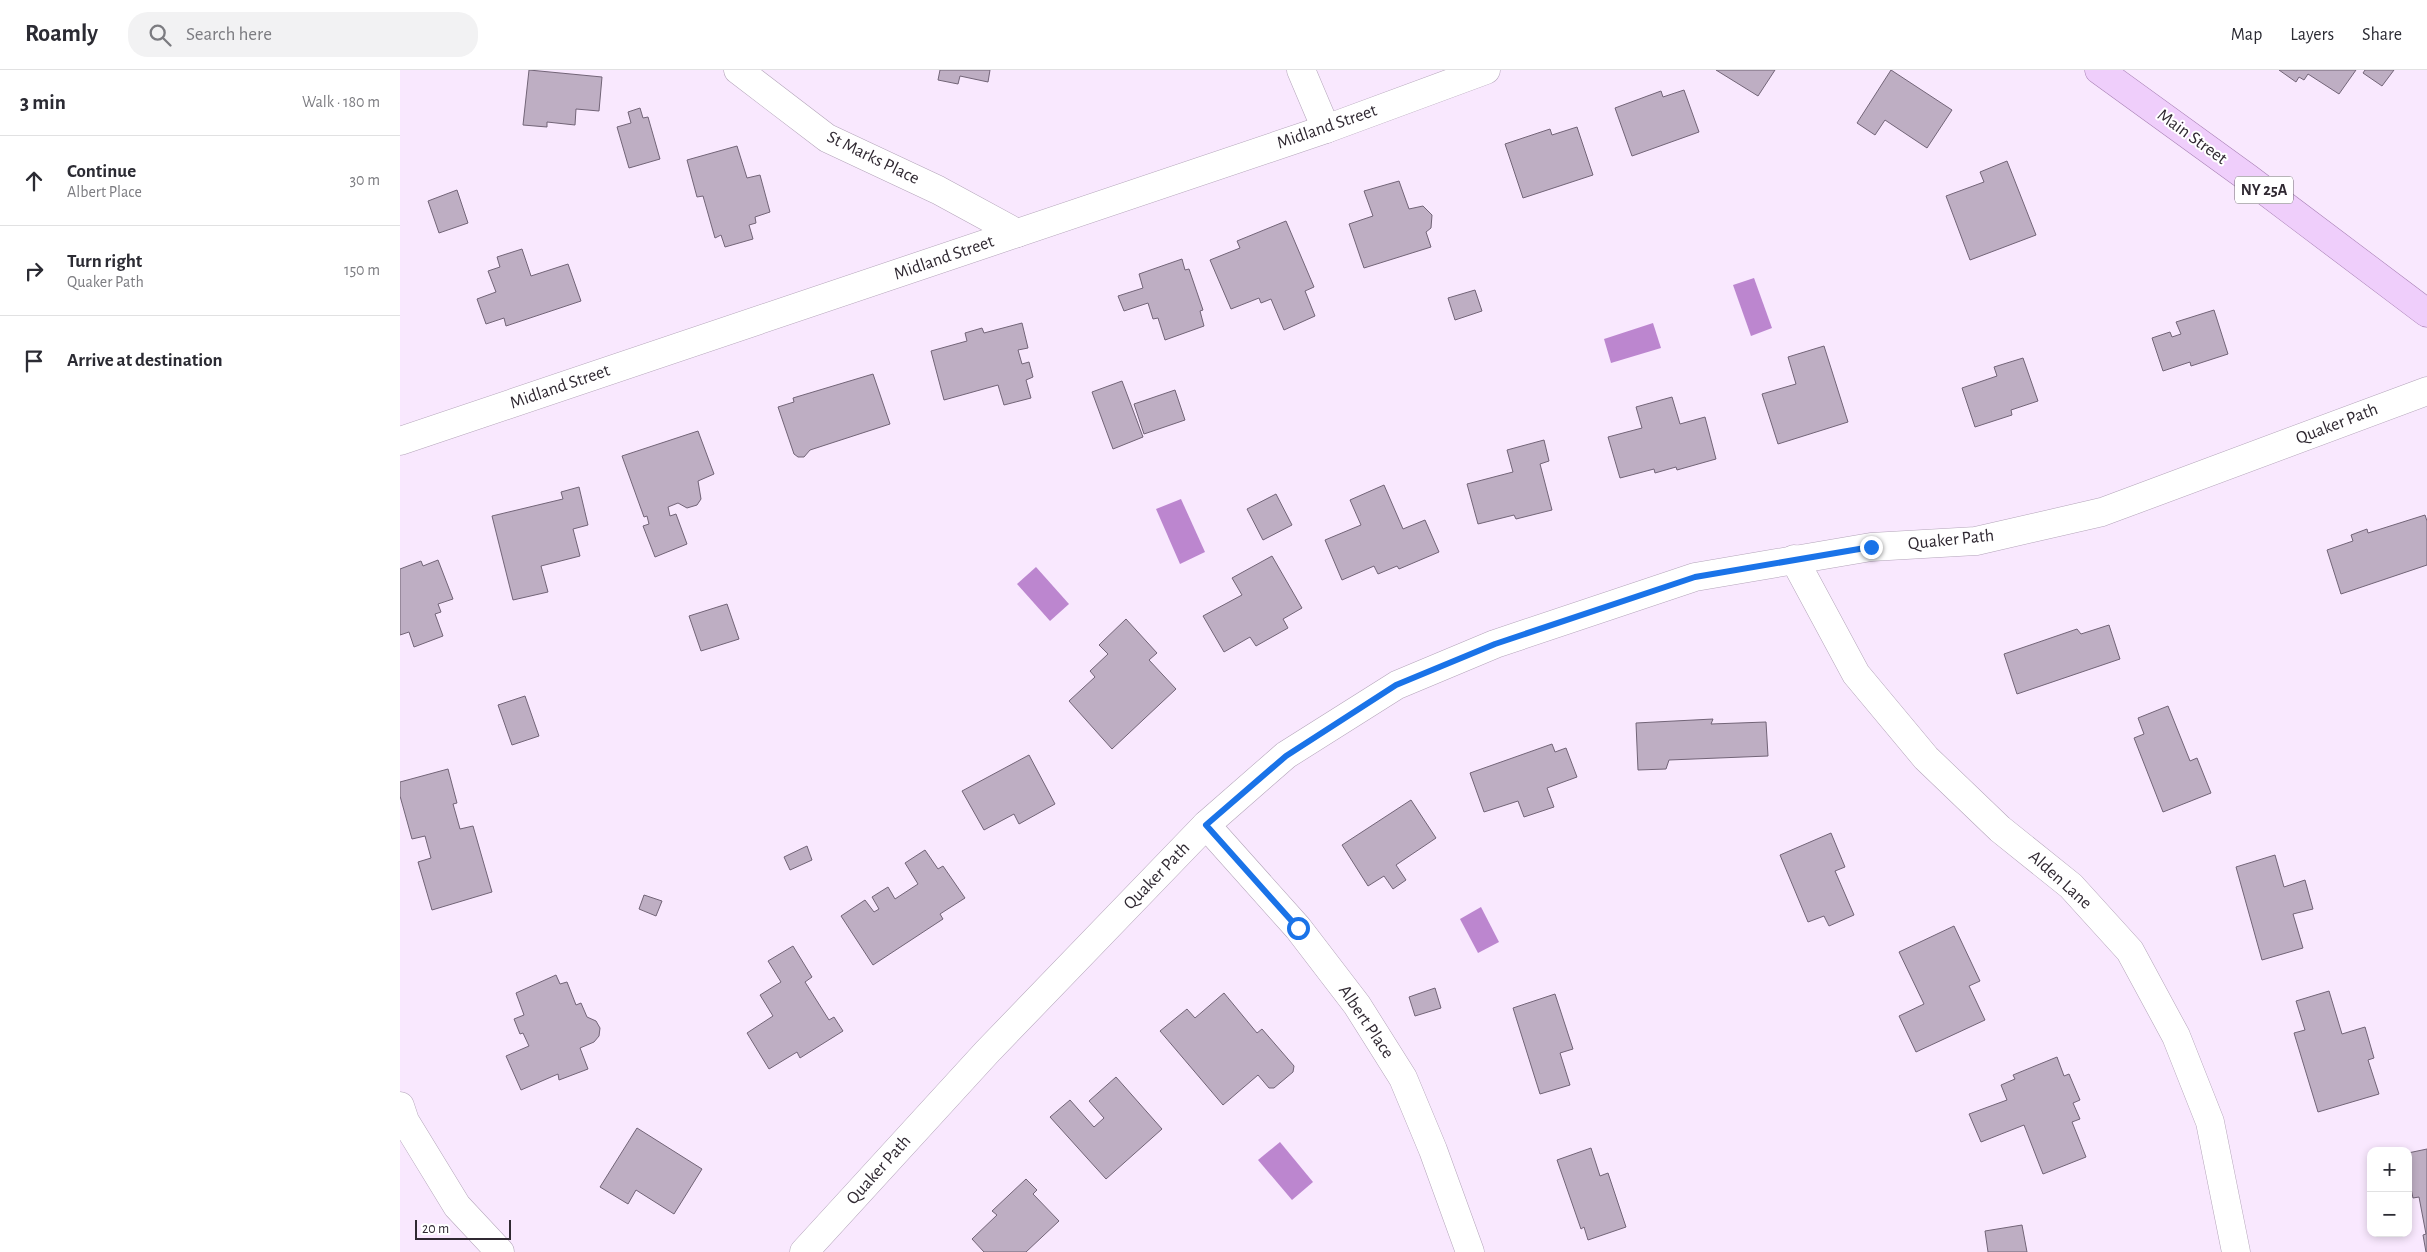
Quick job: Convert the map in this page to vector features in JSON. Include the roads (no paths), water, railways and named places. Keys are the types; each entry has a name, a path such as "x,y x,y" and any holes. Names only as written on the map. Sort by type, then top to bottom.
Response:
{"main road":[{"name":"Main Street","path":"2099,70 2248,178 2427,314"}],"street":[{"name":"St Marks Place","path":"738,70 827,138 938,190 1018,233"},
{"path":"1301,70 1326,128"},
{"name":"Midland Street","path":"400,441 1326,128 1486,70"},
{"name":"Quaker Path","path":"804,1252 987,1052 1206,825 1286,756 1396,685 1495,644 1695,577 1871,547 1976,541 2102,512 2427,391"},
{"name":"Alden Lane","path":"1794,559 1856,674 1926,758 2000,829 2071,886 2130,951 2176,1036 2210,1122 2236,1252"},
{"name":"Albert Place","path":"1206,825 1298,928 1357,1005 1403,1078 1433,1150 1470,1252"},
{"path":"400,1106 405,1121 457,1206 500,1252"}]}
